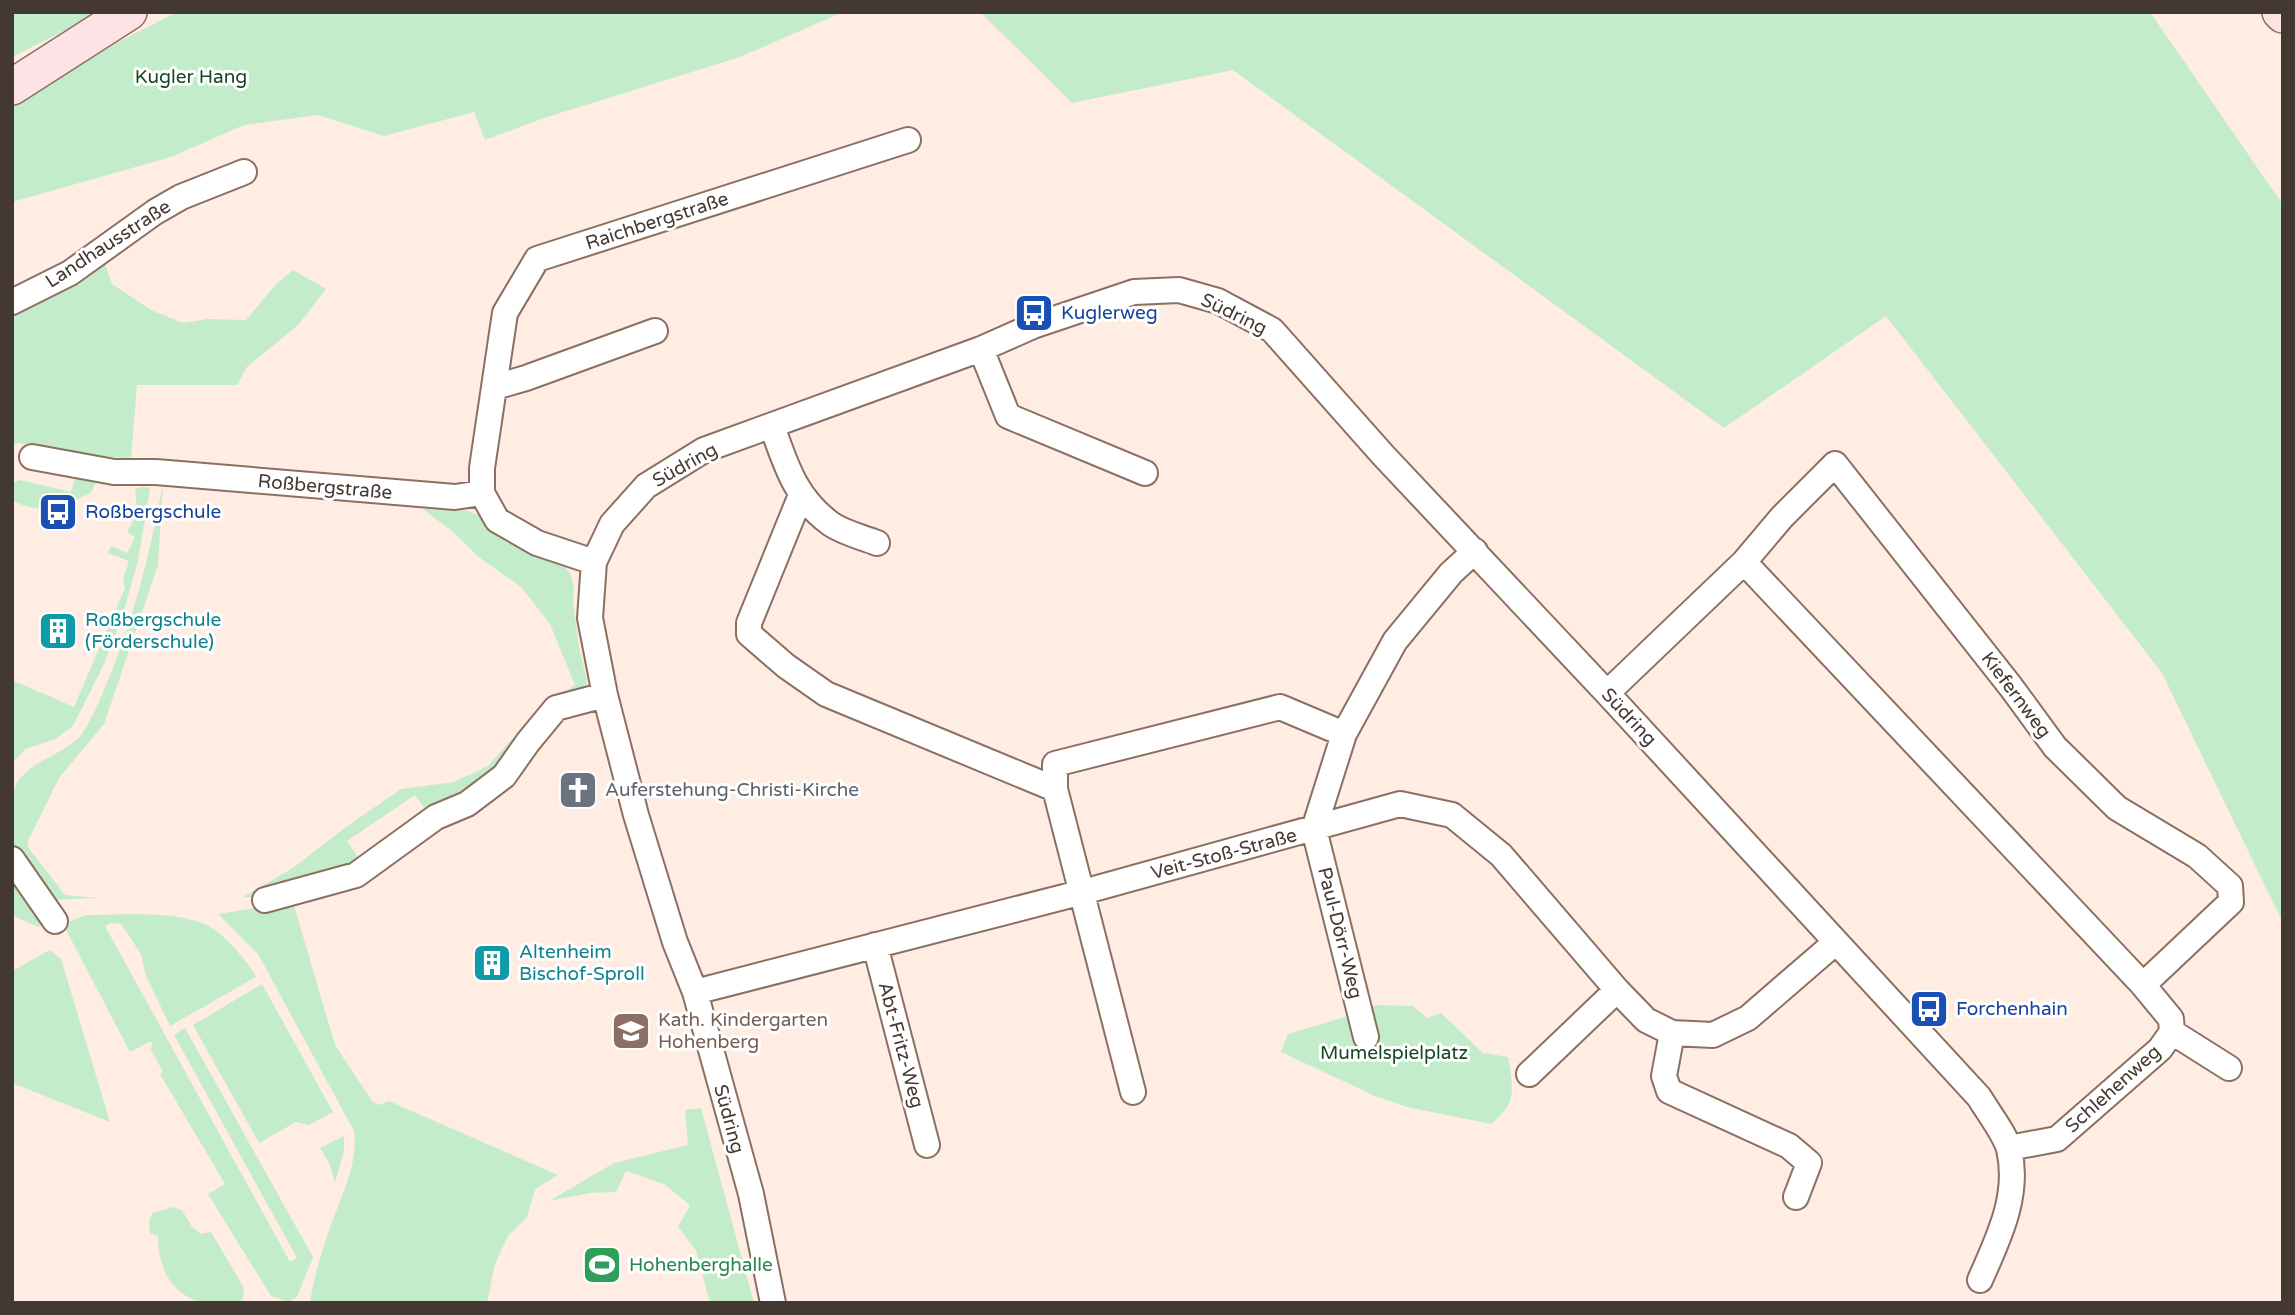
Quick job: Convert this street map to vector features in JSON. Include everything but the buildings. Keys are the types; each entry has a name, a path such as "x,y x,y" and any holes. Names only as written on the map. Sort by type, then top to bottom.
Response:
{"street":[{"path":"12,87 130,12"},
{"name":"Raichbergstraße","path":"482,493 482,468 505,313 537,259 908,140"},
{"name":"Landhausstraße","path":"12,302 70,273 155,212 181,197 244,172"},
{"name":"Südring","path":"772,1303 751,1194 695,992 675,942 636,815 605,695 590,618 594,562 612,524 646,486 704,450 981,349 1034,326 1134,292 1179,290 1218,301 1272,330 1383,455 1607,693 1979,1097 2009,1147 2012,1184 2005,1224 1980,1280"},
{"path":"495,387 655,331"},
{"path":"981,349 1008,416 1145,473"},
{"path":"772,426 790,477 801,495 832,525 877,543"},
{"name":"Roßbergstraße","path":"32,457 114,472 156,472 455,497 482,493"},
{"name":"Kiefernweg","path":"1744,562 1782,517 1835,464 2055,747 2117,808 2197,856 2230,886 2231,902 2143,985"},
{"path":"482,493 497,520 537,542 594,562"},
{"path":"801,495 749,622 749,635 786,666 826,694 1055,789"},
{"path":"1314,829 1344,734 1395,641 1451,573 1475,551"},
{"path":"1607,693 1744,562 2143,985 2171,1019 2172,1032 2229,1068"},
{"path":"265,900 356,875 436,817 467,804 504,776 556,708 605,695"},
{"path":"1133,1092 1055,789 1055,764 1280,707 1344,734"},
{"name":"Veit-Stoß-Straße","path":"695,992 1083,892 1400,804 1451,816 1501,855 1646,1020 1672,1033 1713,1035 1748,1018 1836,942"},
{"name":"Paul-Dörr-Weg","path":"1314,829 1366,1037"},
{"path":"12,859 55,921"},
{"name":"Abt-Fritz-Weg","path":"875,945 928,1145"},
{"path":"1529,1074 1617,989"},
{"name":"Schlehenweg","path":"2009,1147 2057,1139 2160,1049 2172,1032"},
{"path":"1672,1033 1664,1076 1669,1091 1789,1146 1810,1163 1796,1197"}],"green space":[{"path":"12,12 101,12 12,57"},
{"name":"Kugler Hang","path":"177,12 843,12 740,57 544,118 485,140 474,112 384,136 318,115 244,125 171,157 12,202 12,106 120,41"},
{"path":"980,12 2150,12 2283,205 2283,923 2162,673 1886,316 1724,428 1233,70 1072,103"},
{"path":"105,264 112,284 151,310 183,323 208,319 246,320 276,284 293,270 326,289 299,324 247,367 237,385 137,385 131,458 75,455 19,443 12,445 12,312"},
{"path":"76,476 96,482 91,493 43,509 12,500 12,483 20,480 71,492"},
{"path":"163,483 158,565 104,724 59,778 28,841 28,847 65,895 98,898 49,900 12,841 12,798 16,785 24,775 76,740 95,710 120,650 135,603"},
{"path":"137,488 150,488 138,561 122,617 104,664 73,726 57,738 26,749 12,763 12,680 74,707 125,588 123,579 129,561 108,553 111,546 127,553 135,537 127,532 136,513 135,492"},
{"path":"423,509 468,511 480,516 508,541 564,565 571,575 574,589 573,602 586,688 511,758 468,792 426,810 415,795 347,841 358,857 353,866 263,897 243,897 293,868 401,789 454,782 488,766 539,709 575,685 550,624 521,587 480,558 452,531"},
{"path":"12,884 44,923 38,927 12,915"},
{"path":"293,902 335,1045 372,1101 379,1105 389,1101 558,1175 535,1189 527,1217 508,1236 495,1264 487,1303 310,1303 321,1255 350,1173 355,1145 354,1131 258,954 218,914"},
{"path":"86,915 171,916 203,923 226,940 255,974 256,977 170,1026 146,976 141,954 121,924 111,923 105,926 290,1262 297,1258 174,1035 185,1028 313,1257 297,1297 288,1302 271,1296 208,1194 225,1184 160,1074 163,1072 150,1048 153,1045 151,1041 130,1052 63,924"},
{"path":"50,950 61,959 110,1122 12,1083 12,971"},
{"path":"262,984 333,1112 309,1125 296,1122 259,1143 193,1025"},
{"name":"Mumelspielplatz","path":"1376,1005 1413,1006 1427,1018 1441,1013 1483,1053 1508,1057 1512,1094 1506,1109 1491,1124 1407,1107 1375,1096 1281,1052 1288,1034 1362,1012"},
{"path":"701,1108 754,1303 710,1303 696,1250 678,1227 690,1205 664,1184 626,1171 616,1192 590,1193 549,1201 614,1163 688,1145 685,1110"},
{"path":"344,1136 344,1151 335,1183 330,1165 320,1148"},
{"path":"173,1207 182,1210 192,1227 201,1234 211,1232 243,1286 244,1296 239,1303 200,1302 189,1298 173,1285 163,1267 158,1236 150,1233 149,1220 153,1213"}],"place":[{"name":"Kuglerweg","path":"1034,313"},
{"name":"Roßbergschule","path":"58,512"},
{"name":"Roßbergschule (Förderschule)","path":"58,631"},
{"name":"Auferstehung-Christi-Kirche","path":"578,790"},
{"name":"Altenheim Bischof-Sproll","path":"492,963"},
{"name":"Forchenhain","path":"1929,1009"},
{"name":"Kath. Kindergarten Hohenberg","path":"631,1031"},
{"name":"Hohenberghalle","path":"602,1265"}]}
